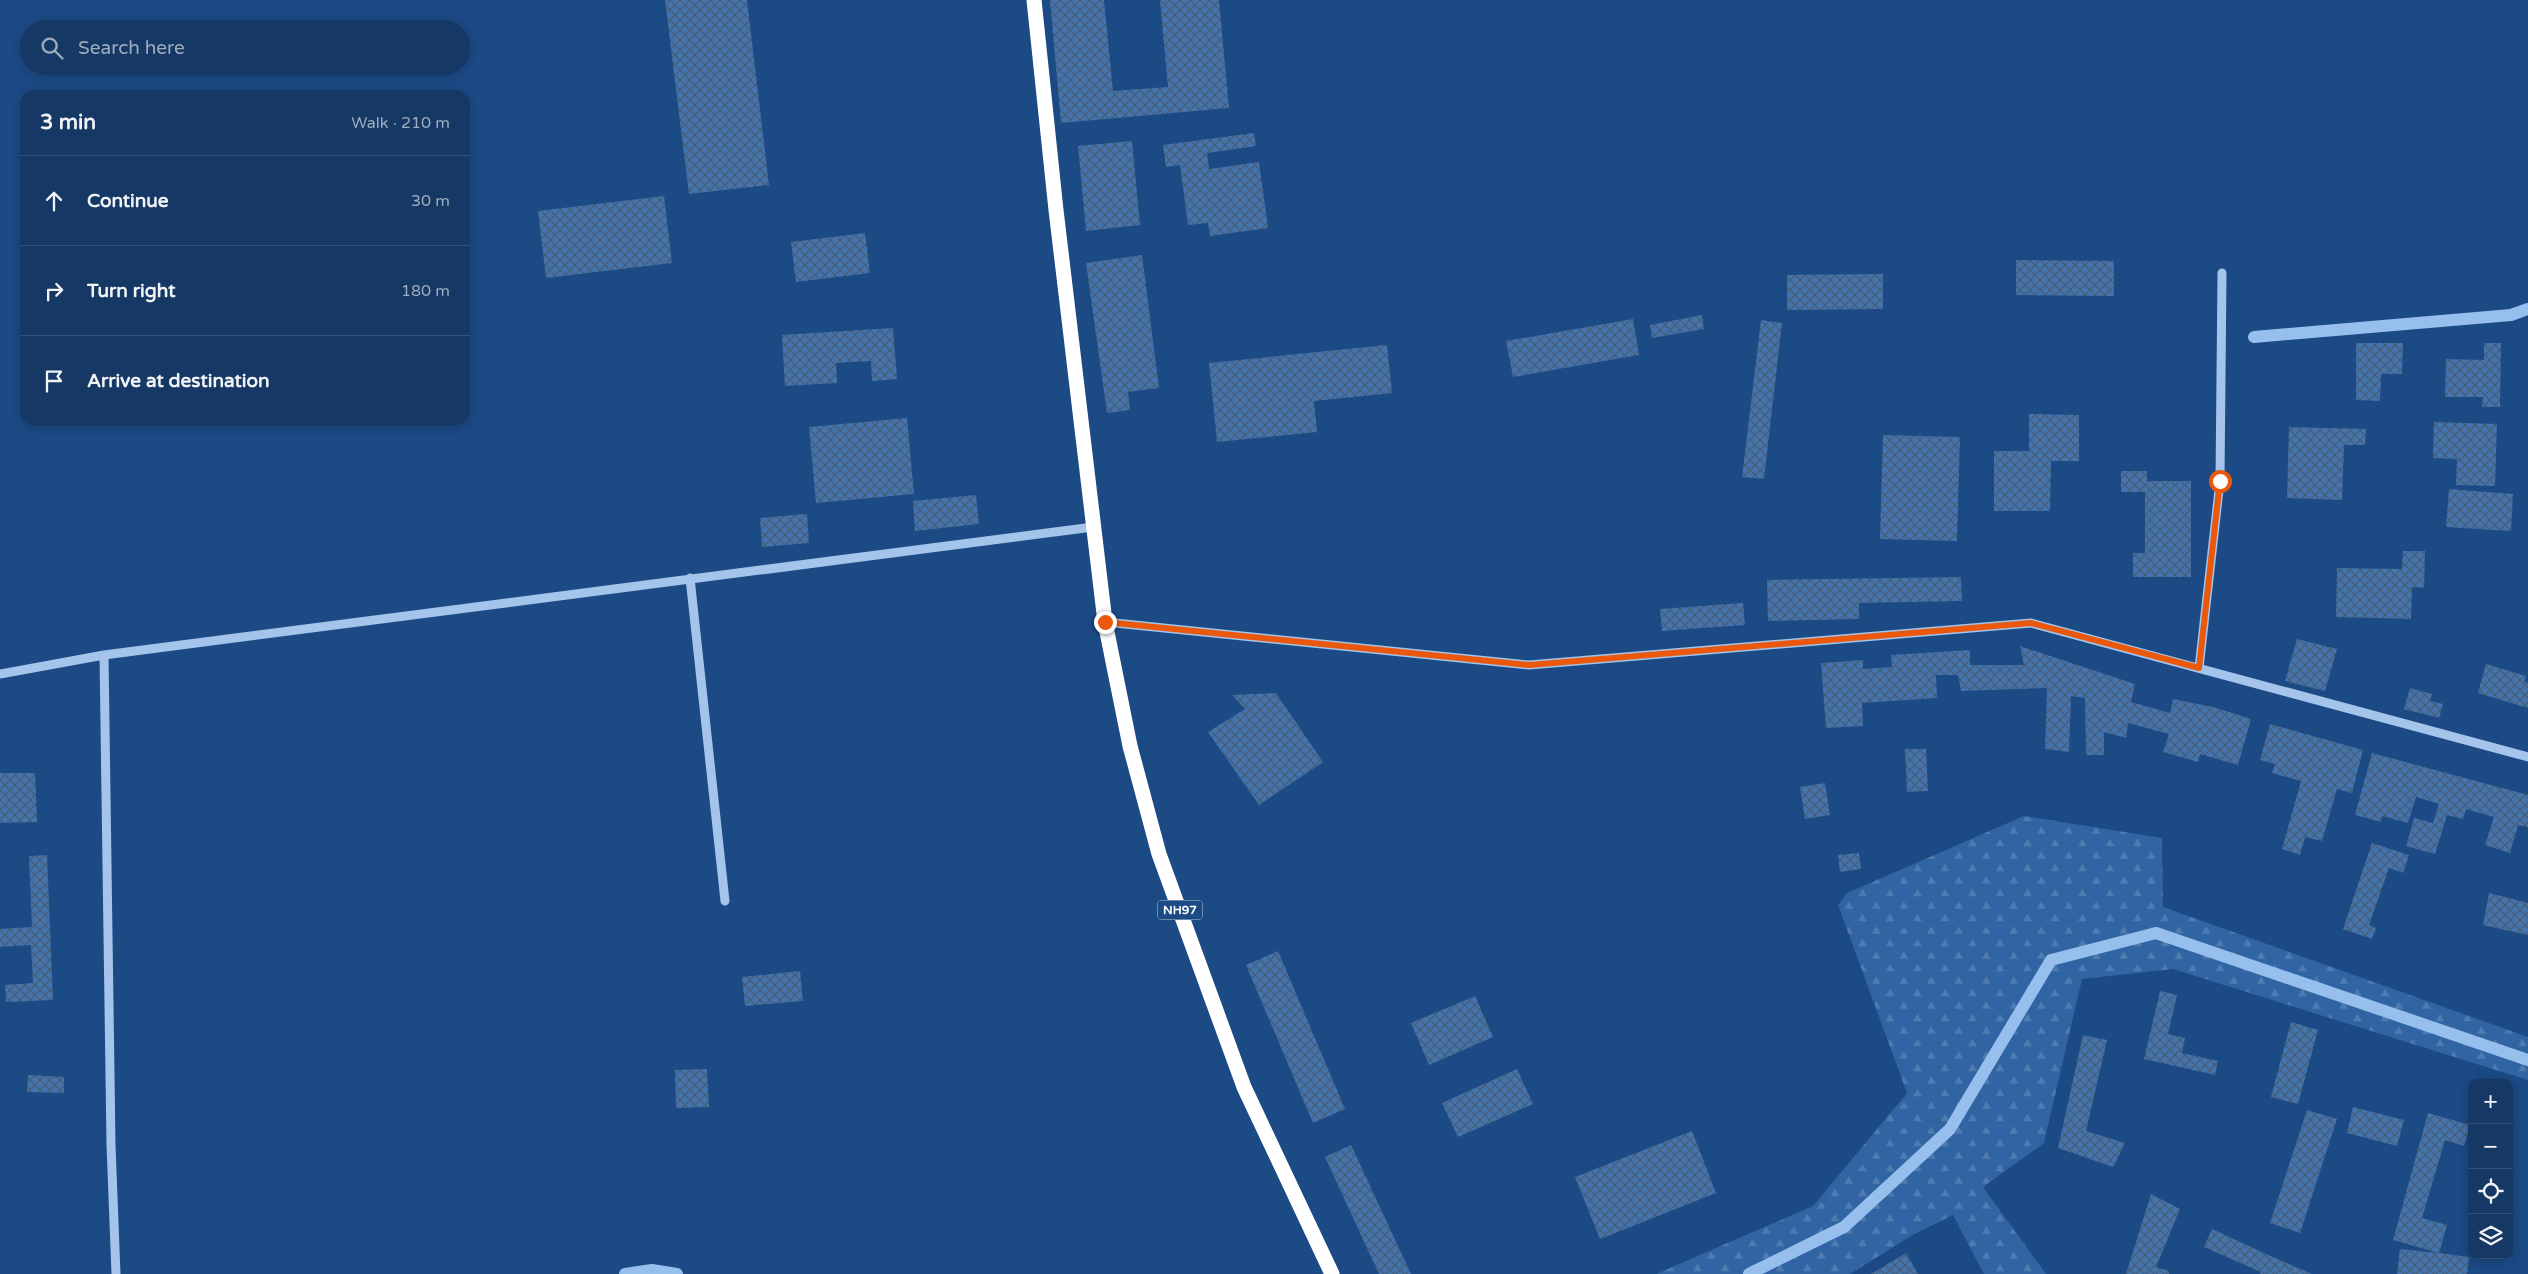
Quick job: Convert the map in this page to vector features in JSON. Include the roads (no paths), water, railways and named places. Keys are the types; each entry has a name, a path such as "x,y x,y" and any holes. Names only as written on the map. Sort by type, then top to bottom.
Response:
{"highway":[{"path":"1034,0 1093,527"},
{"name":"NH97","path":"1093,527 1105,622 1130,746 1160,854 1244,1087 1332,1274"}],"street":[{"path":"2199,668 2220,481 2222,273"},
{"path":"0,674 104,655 1093,527"},
{"path":"690,578 725,901"},
{"path":"1105,622 1529,665 2031,623 2528,757"},
{"path":"104,655 111,1145 116,1274"}],"waterway":[{"path":"2254,337 2511,315 2528,309"},
{"path":"1749,1274 1844,1227 1950,1129 2051,960 2156,933 2528,1060"},
{"path":"625,1274 652,1270 677,1274"}]}
